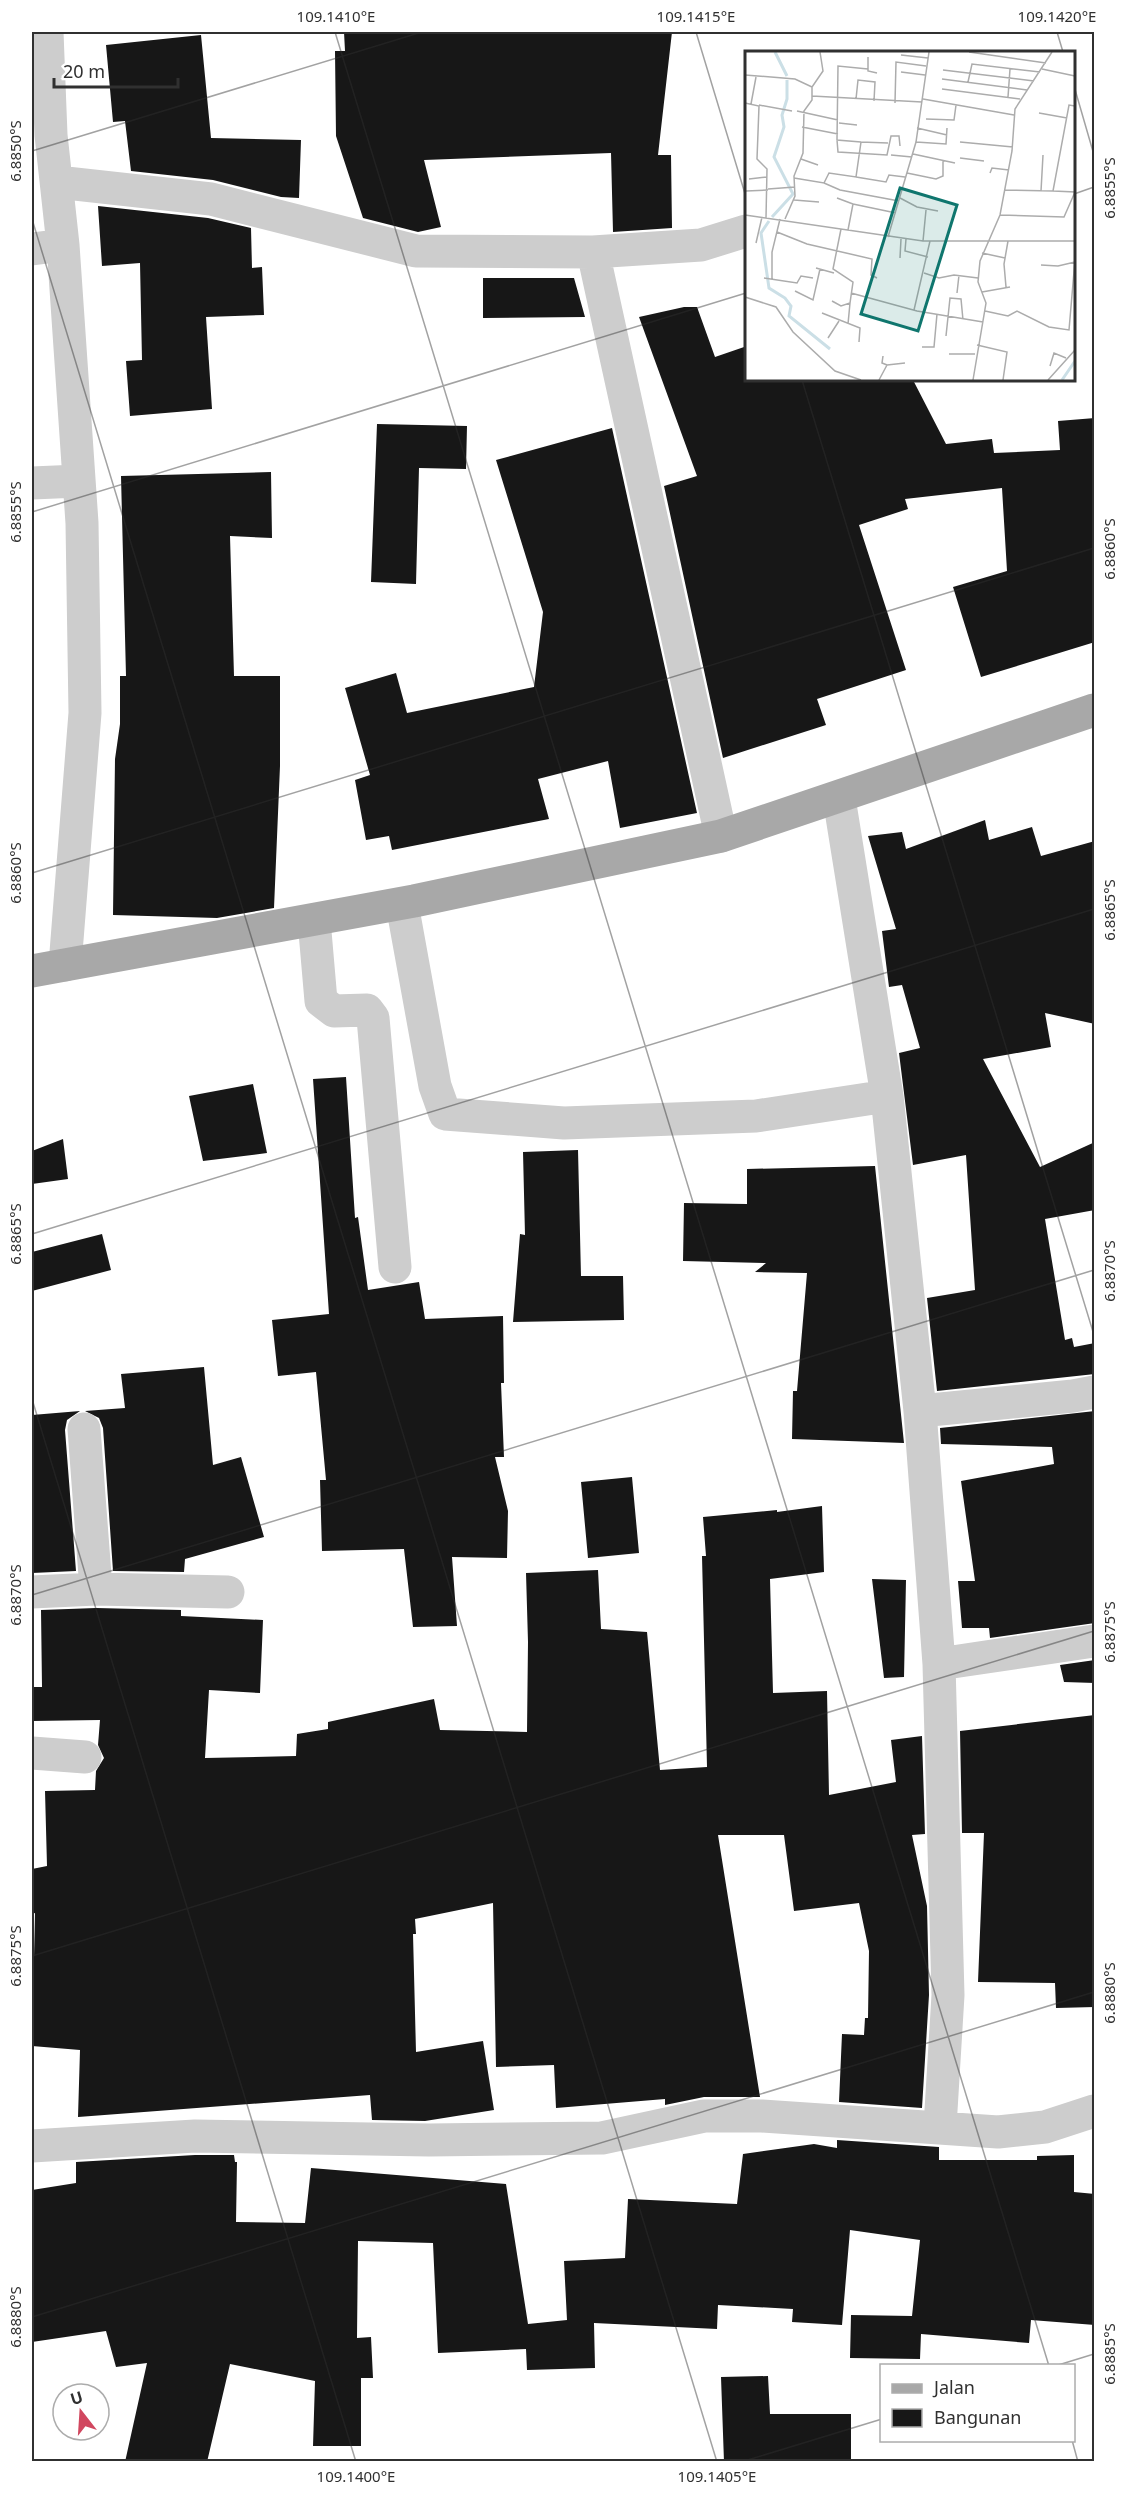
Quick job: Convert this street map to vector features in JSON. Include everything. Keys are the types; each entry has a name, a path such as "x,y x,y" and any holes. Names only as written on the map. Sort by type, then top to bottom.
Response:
{"main road":[{"path":"32,970 402,904 721,836 839,798 997,741 1095,710"}],"street":[{"path":"47,32 41,85 51,135 63,244 79,481 85,713 65,965"},
{"path":"57,182 211,199 416,252 593,252 701,245 745,232"},
{"path":"32,249 63,244"},
{"path":"593,252 721,836"},
{"path":"32,483 79,481"},
{"path":"839,798 887,1096 920,1411 939,1664 948,1995 940,2127"},
{"path":"402,904 435,1086 445,1114 564,1123 745,1116 887,1096"},
{"path":"314,920 321,1001 334,1011 367,1010 373,1018 395,1267"},
{"path":"920,1411 1095,1392"},
{"path":"84,1429 96,1589"},
{"path":"32,1592 96,1589 228,1592"},
{"path":"939,1664 1095,1641"},
{"path":"32,1753 85,1757"},
{"path":"32,2146 195,2136 429,2140 602,2138 704,2116 762,2116 1010,2131 1045,2127 1095,2111"}],"building":[{"path":"344,32 672,32 658,155 671,155 672,228 613,232 611,153 424,160 441,227 418,232 363,218 336,136 335,51 345,51"},
{"path":"201,35 211,138 301,140 299,198 281,197 213,180 131,171 125,121 113,122 106,45"},
{"path":"98,206 208,218 251,228 252,268 262,267 264,315 206,317 212,409 130,416 126,361 142,360 140,263 102,266"},
{"path":"483,278 574,278 585,317 483,318"},
{"path":"684,307 697,307 715,357 745,347 745,381 914,381 946,444 992,439 994,453 1060,450 1058,421 1095,418 1095,642 981,677 953,587 1007,571 1002,488 905,499 908,509 859,525 906,670 817,699 826,725 723,758 664,486 697,476 639,317"},
{"path":"377,424 467,426 466,469 419,468 416,584 371,582"},
{"path":"612,428 697,813 620,828 608,761 538,779 549,819 392,850 389,836 366,840 355,780 370,775 345,688 396,673 407,713 534,687 543,612 496,460"},
{"path":"271,472 272,538 230,536 234,676 280,676 280,766 274,908 217,918 113,915 115,759 120,724 120,676 126,676 121,476"},
{"path":"985,820 989,840 1032,827 1041,856 1095,841 1095,1024 1045,1013 1051,1047 983,1059 1040,1167 1095,1142 1095,1210 1045,1219 1065,1340 1072,1338 1074,1347 1095,1343 1095,1374 937,1391 927,1298 975,1290 966,1155 913,1165 899,1053 920,1048 902,985 889,987 882,931 896,929 868,836 902,832 906,849"},
{"path":"346,1077 355,1218 358,1217 368,1290 419,1282 425,1319 503,1316 504,1383 501,1383 504,1457 495,1457 508,1511 507,1558 452,1557 457,1626 413,1627 404,1549 322,1551 320,1480 326,1480 316,1372 278,1376 272,1320 329,1314 313,1079"},
{"path":"253,1084 267,1153 203,1161 189,1096"},
{"path":"63,1139 68,1179 32,1184 32,1151"},
{"path":"578,1150 581,1276 623,1276 624,1320 513,1322 520,1234 525,1235 523,1152"},
{"path":"875,1166 904,1443 792,1439 793,1391 797,1391 807,1273 755,1272 766,1263 683,1261 684,1203 747,1204 747,1169"},
{"path":"102,1234 111,1270 32,1291 32,1252"},
{"path":"204,1367 213,1465 241,1457 264,1537 185,1559 184,1572 113,1571 103,1428 99,1418 85,1411 125,1408 121,1374"},
{"path":"80,1411 67,1420 65,1430 76,1571 32,1573 32,1415"},
{"path":"1095,1411 1095,1623 990,1638 989,1628 962,1628 958,1581 975,1581 961,1481 1054,1464 1052,1447 941,1444 940,1428"},
{"path":"632,1477 639,1553 588,1558 581,1482"},
{"path":"822,1506 824,1572 770,1579 773,1693 827,1691 829,1795 896,1782 891,1740 922,1736 925,1834 912,1835 927,1906 929,1995 922,2108 839,2102 842,2034 864,2035 865,2018 868,2018 869,1951 859,1903 794,1911 784,1835 718,1835 760,2097 704,2097 665,2105 665,2099 556,2108 554,2065 496,2067 493,1903 415,1919 416,1934 413,1934 416,2052 483,2041 494,2110 425,2121 372,2120 370,2095 78,2117 80,2050 32,2046 35,1913 32,1914 32,1869 47,1866 45,1791 95,1790 96,1771 104,1758 98,1745 100,1720 32,1721 32,1687 42,1687 41,1610 96,1608 181,1610 181,1616 263,1620 260,1693 209,1690 205,1758 296,1756 297,1734 328,1729 328,1722 434,1699 440,1730 527,1732 526,1573 598,1570 601,1629 647,1632 660,1770 707,1767 702,1556 706,1556 703,1517 777,1510 777,1512"},
{"path":"872,1579 906,1580 904,1677 884,1678"},
{"path":"1095,1660 1095,1683 1064,1682 1060,1665"},
{"path":"1095,1715 1095,2007 1056,2008 1055,1983 978,1982 984,1833 962,1833 960,1731"},
{"path":"837,2140 939,2147 939,2160 1037,2160 1037,2156 1074,2155 1074,2192 1095,2194 1095,2325 1031,2320 1029,2343 921,2334 920,2359 850,2358 851,2315 912,2316 920,2240 850,2230 842,2325 792,2322 793,2309 718,2305 717,2329 594,2323 595,2368 527,2370 526,2349 438,2353 433,2243 358,2241 357,2338 371,2337 373,2378 361,2378 361,2446 313,2446 315,2381 230,2364 207,2462 125,2462 147,2363 116,2367 106,2331 32,2342 32,2190 76,2183 76,2162 234,2155 235,2162 237,2162 236,2222 305,2223 311,2168 506,2184 528,2324 567,2320 564,2261 625,2258 628,2199 737,2204 743,2154 814,2144 837,2148"},
{"path":"768,2376 770,2414 851,2414 851,2462 724,2462 721,2377"}]}
